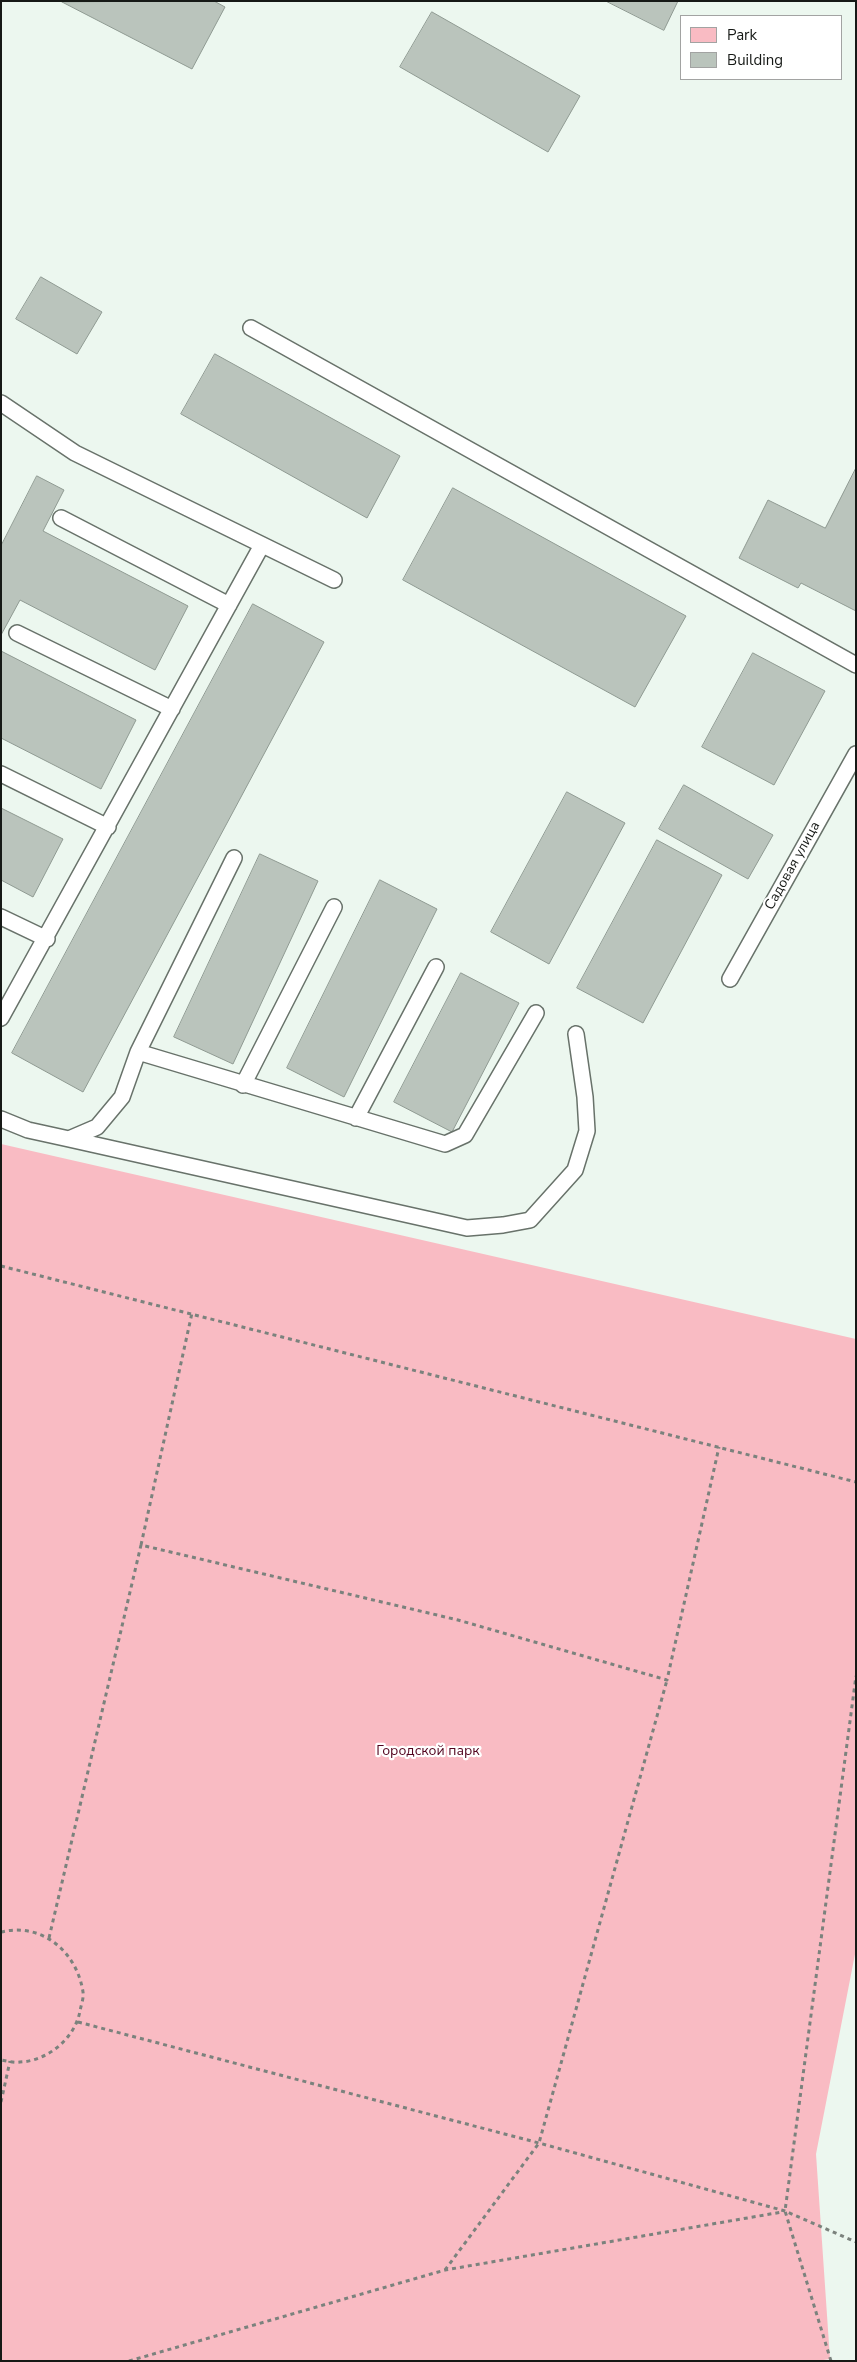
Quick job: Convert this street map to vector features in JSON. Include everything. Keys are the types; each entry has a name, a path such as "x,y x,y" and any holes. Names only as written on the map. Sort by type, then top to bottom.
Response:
{"lane":[{"path":"251,328 856,665"},
{"path":"1,403 75,453 334,580"},
{"path":"61,518 229,605"},
{"path":"1,1018 47,939 262,545"},
{"path":"17,633 172,710"},
{"name":"Садовая улица","path":"730,978 856,754"},
{"path":"1,774 108,827"},
{"path":"69,1139 97,1127 122,1097 138,1052 234,858"},
{"path":"242,1085 334,907"},
{"path":"1,917 47,939"},
{"path":"356,1118 436,967"},
{"path":"138,1052 242,1085 445,1144 465,1135 536,1013"},
{"path":"1,1119 28,1130 467,1228 512,1224 530,1220 575,1170 587,1131 585,1097 576,1034"}],"path":[{"path":"1,1266 856,1482"},
{"path":"49,1938 141,1544 192,1313"},
{"path":"444,2270 539,2143 667,1680 719,1447"},
{"path":"141,1544 458,1620 667,1680"},
{"path":"831,2361 785,2212 856,1676"},
{"path":"1,1932 10,1930 29,1931 49,1938 64,1949 75,1964 83,1994 78,2022 68,2038 48,2054 20,2062 1,2060"},
{"path":"78,2022 539,2143 785,2212 856,2242"},
{"path":"1,2102 10,2061"},
{"path":"129,2361 444,2270 785,2212"}],"green space":[{"name":"Городской парк","path":"1,1144 856,1339 856,1949 816,2154 830,2359 817,2361 1,2361"}],"building":[{"path":"214,1 225,7 192,69 62,2"},
{"path":"606,1 678,1 664,30"},
{"path":"432,12 580,96 548,152 400,67"},
{"path":"41,277 102,312 77,354 16,319"},
{"path":"215,354 400,456 367,518 181,414"},
{"path":"856,468 856,611 801,583 798,588 739,558 768,500 825,528"},
{"path":"37,476 64,490 43,531 188,606 155,670 20,600 1,635 1,546"},
{"path":"453,488 686,616 635,707 403,580"},
{"path":"253,604 324,642 83,1092 12,1053"},
{"path":"1,651 136,720 101,789 1,738"},
{"path":"753,653 825,691 774,785 702,747"},
{"path":"684,785 773,835 748,879 659,829"},
{"path":"567,792 625,823 549,964 491,932"},
{"path":"1,808 63,839 33,897 1,880"},
{"path":"657,840 722,875 643,1023 577,988"},
{"path":"260,854 318,881 233,1064 174,1037"},
{"path":"380,880 437,909 344,1097 287,1068"},
{"path":"461,973 519,1003 452,1132 394,1102"}]}
